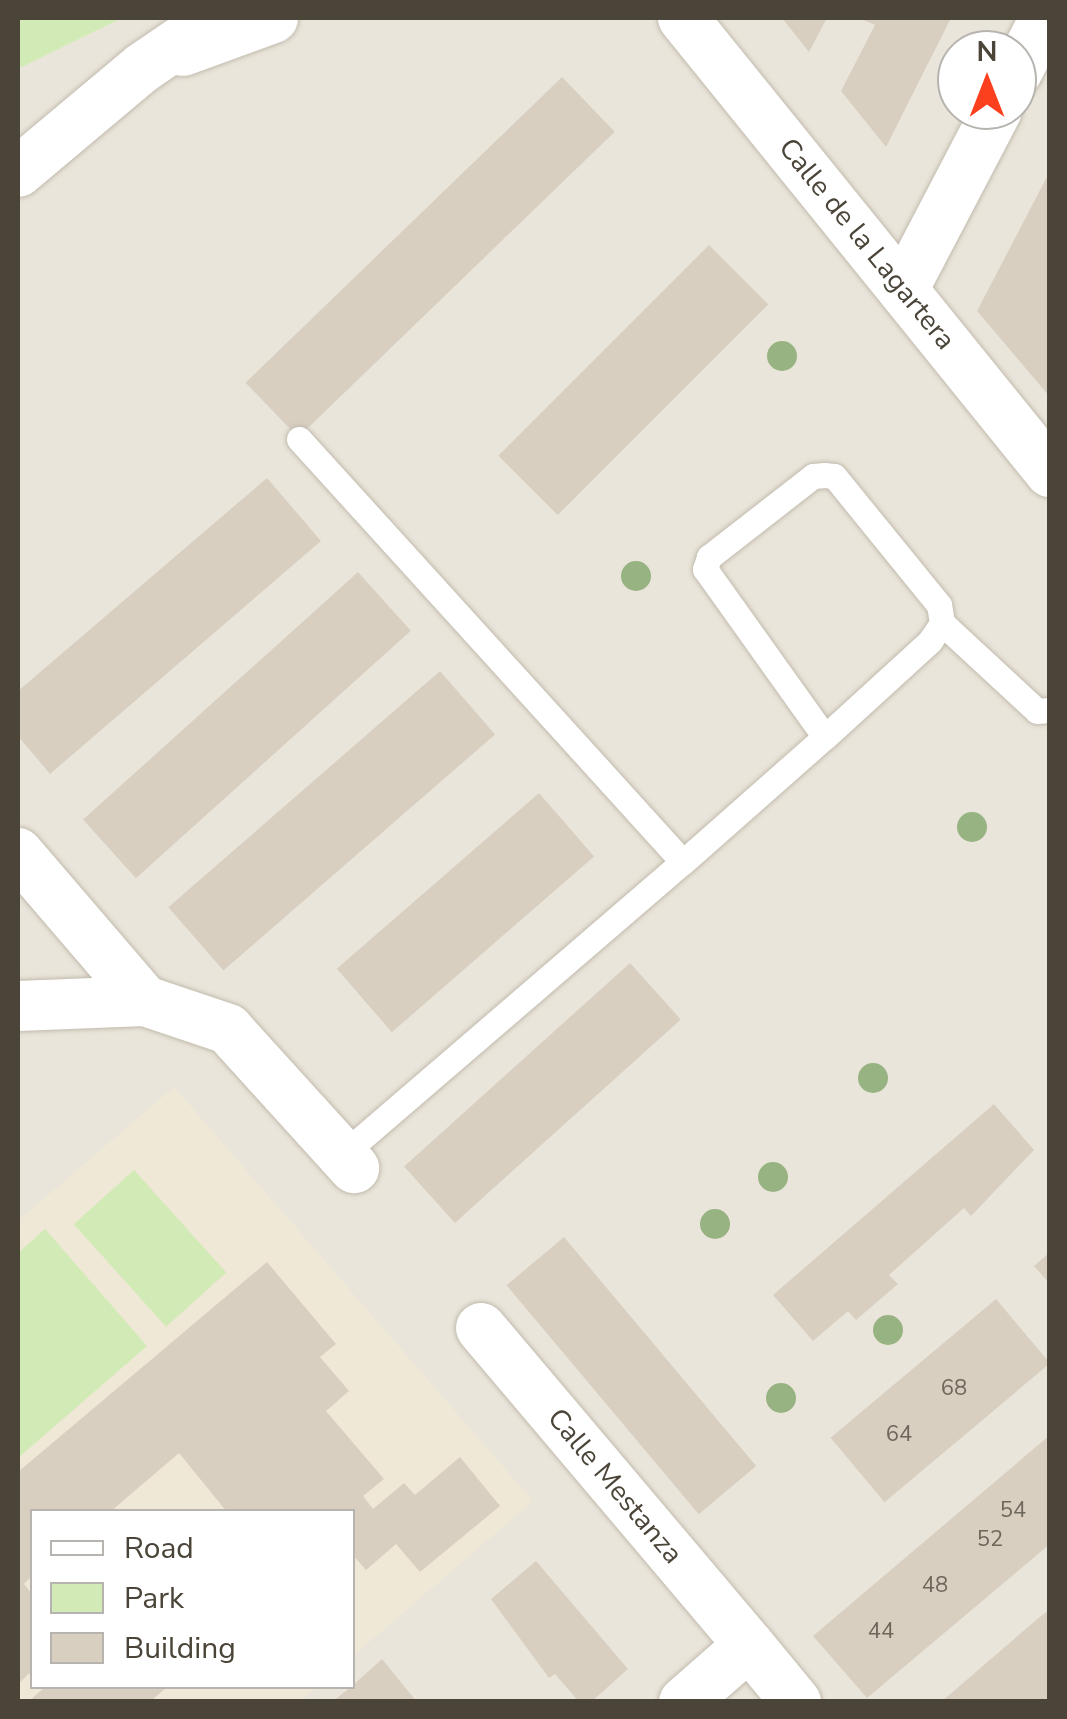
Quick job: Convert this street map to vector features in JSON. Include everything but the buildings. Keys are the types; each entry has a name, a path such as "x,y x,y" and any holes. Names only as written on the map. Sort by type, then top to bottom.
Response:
{"street":[{"path":"18,172 142,68 214,18"},
{"path":"142,68 273,18"},
{"name":"Calle de la Lagartera","path":"683,18 1050,472"},
{"path":"904,288 987,130"},
{"path":"18,853 145,1001"},
{"path":"18,1006 145,1001 228,1028 348,1162"},
{"name":"Calle Mestanza","path":"481,1328 796,1702"},
{"path":"684,1702 750,1646"}],"lane":[{"path":"298,439 683,862"},
{"path":"825,737 705,578 708,557 812,476 834,476 939,605 942,623 1037,711 1050,710"},
{"path":"348,1162 930,642 942,623"}],"shaded area":[{"path":"122,18 1049,18 1049,1701 18,1702 18,69"},
{"path":"174,1087 533,1501 355,1654 355,1509 30,1509 30,1689 315,1689 299,1702 18,1701 18,1221"}],"green space":[{"path":"18,18 122,18 18,69"},
{"path":"134,1170 226,1273 166,1327 74,1224"},
{"path":"45,1229 147,1346 18,1458 18,1253"}]}
